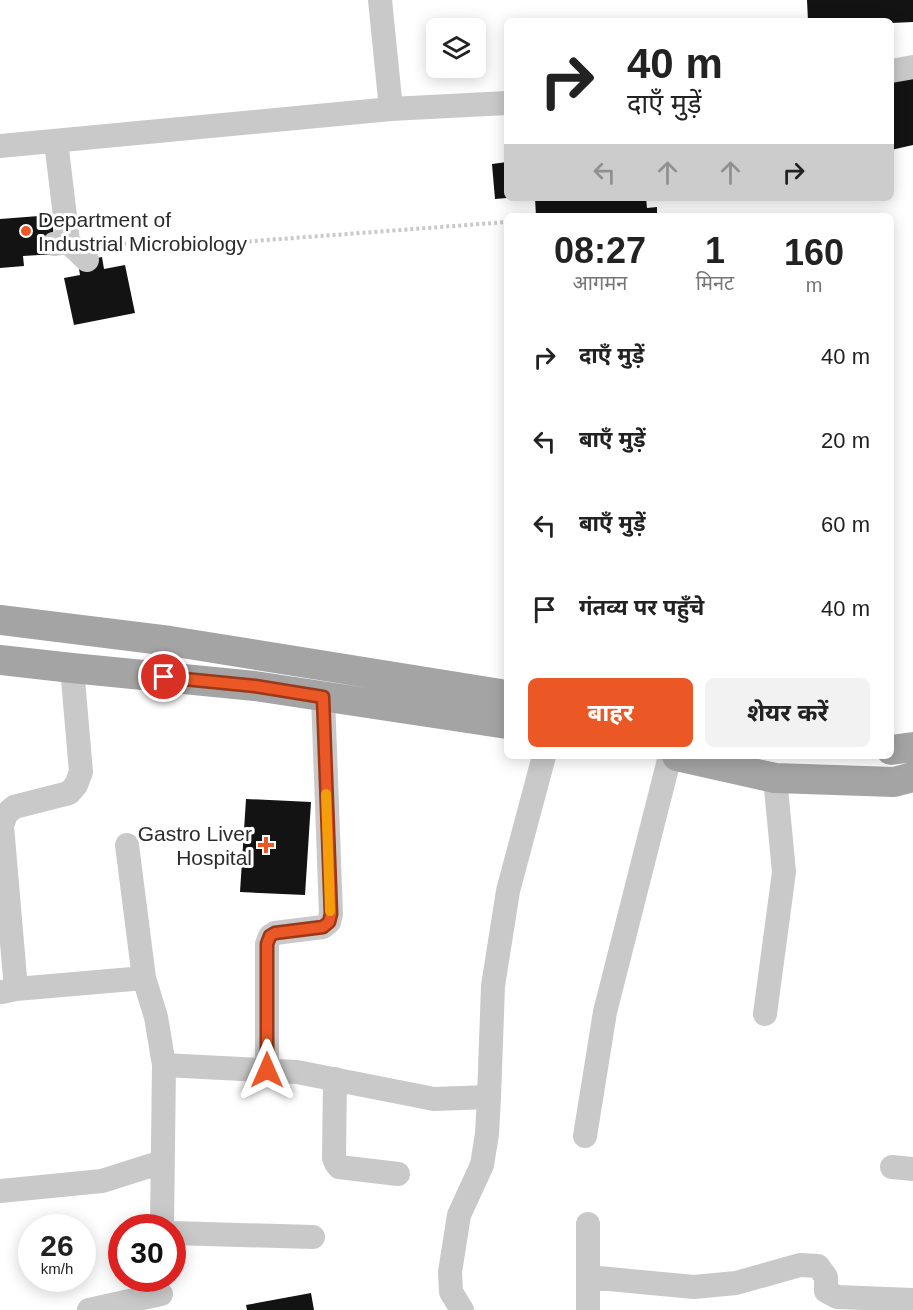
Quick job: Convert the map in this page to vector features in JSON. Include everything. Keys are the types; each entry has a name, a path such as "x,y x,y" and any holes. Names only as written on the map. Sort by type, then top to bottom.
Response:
{"main road":[{"path":"0,620 170,641 504,695"},
{"path":"0,660 255,686 504,724"},
{"path":"894,750 913,747"},
{"path":"690,759 775,778 894,782 913,777"}],"street":[{"path":"380,0 391,109"},
{"path":"0,146 391,109 504,103"},
{"path":"56,141 61,243 87,260"},
{"path":"72,669 81,772 76,785 69,793 14,807 6,814 2,826 8,991 144,978"},
{"path":"267,1070 267,944 270,936 275,933 323,927 329,922 331,914 323,697"},
{"path":"462,1310 451,1292 450,1272 459,1215 482,1165 487,1134 493,986 506,901 543,759"},
{"path":"585,1136 605,1012 669,759"},
{"path":"765,1014 784,872 775,778"},
{"path":"127,845 144,978 156,1017 164,1065 162,1214"},
{"path":"164,1065 297,1072 434,1099 489,1097"},
{"path":"335,1080 334,1158 336,1163 339,1167 398,1174"},
{"path":"0,1191 102,1181 162,1162"},
{"path":"588,1224 588,1310"},
{"path":"186,1233 313,1237"},
{"path":"588,1277 694,1287 736,1283 800,1265 818,1266 826,1277 826,1292 837,1297 913,1300"},
{"path":"89,1310 161,1294"}],"path":[{"path":"61,243 187,246 504,222"}],"building":[{"path":"807,0 913,0 913,22 894,23 894,18 808,18"},
{"path":"913,74 913,145 894,149 894,78"},
{"path":"504,162 504,198 495,199 492,164"},
{"path":"535,201 646,201 647,208 657,207 657,213 536,213"},
{"name":"Department of Industrial Microbiology","path":"52,215 55,254 23,256 24,266 0,268 0,219"},
{"path":"102,257 104,269 125,265 135,313 74,325 64,278 80,275 78,262"},
{"path":"246,799 311,802 305,895 240,892"},
{"path":"311,1293 314,1310 247,1310 246,1305"}],"slow traffic":[{"path":"326,794 330,911"}],"place":[{"name":"Department of Industrial Microbiology","path":"26,231"},
{"name":"Gastro Liver Hospital","path":"266,845"}],"route":[{"path":"164,677 255,686 323,697 331,914 329,922 323,927 275,933 270,936 267,944 267,1070"}]}
